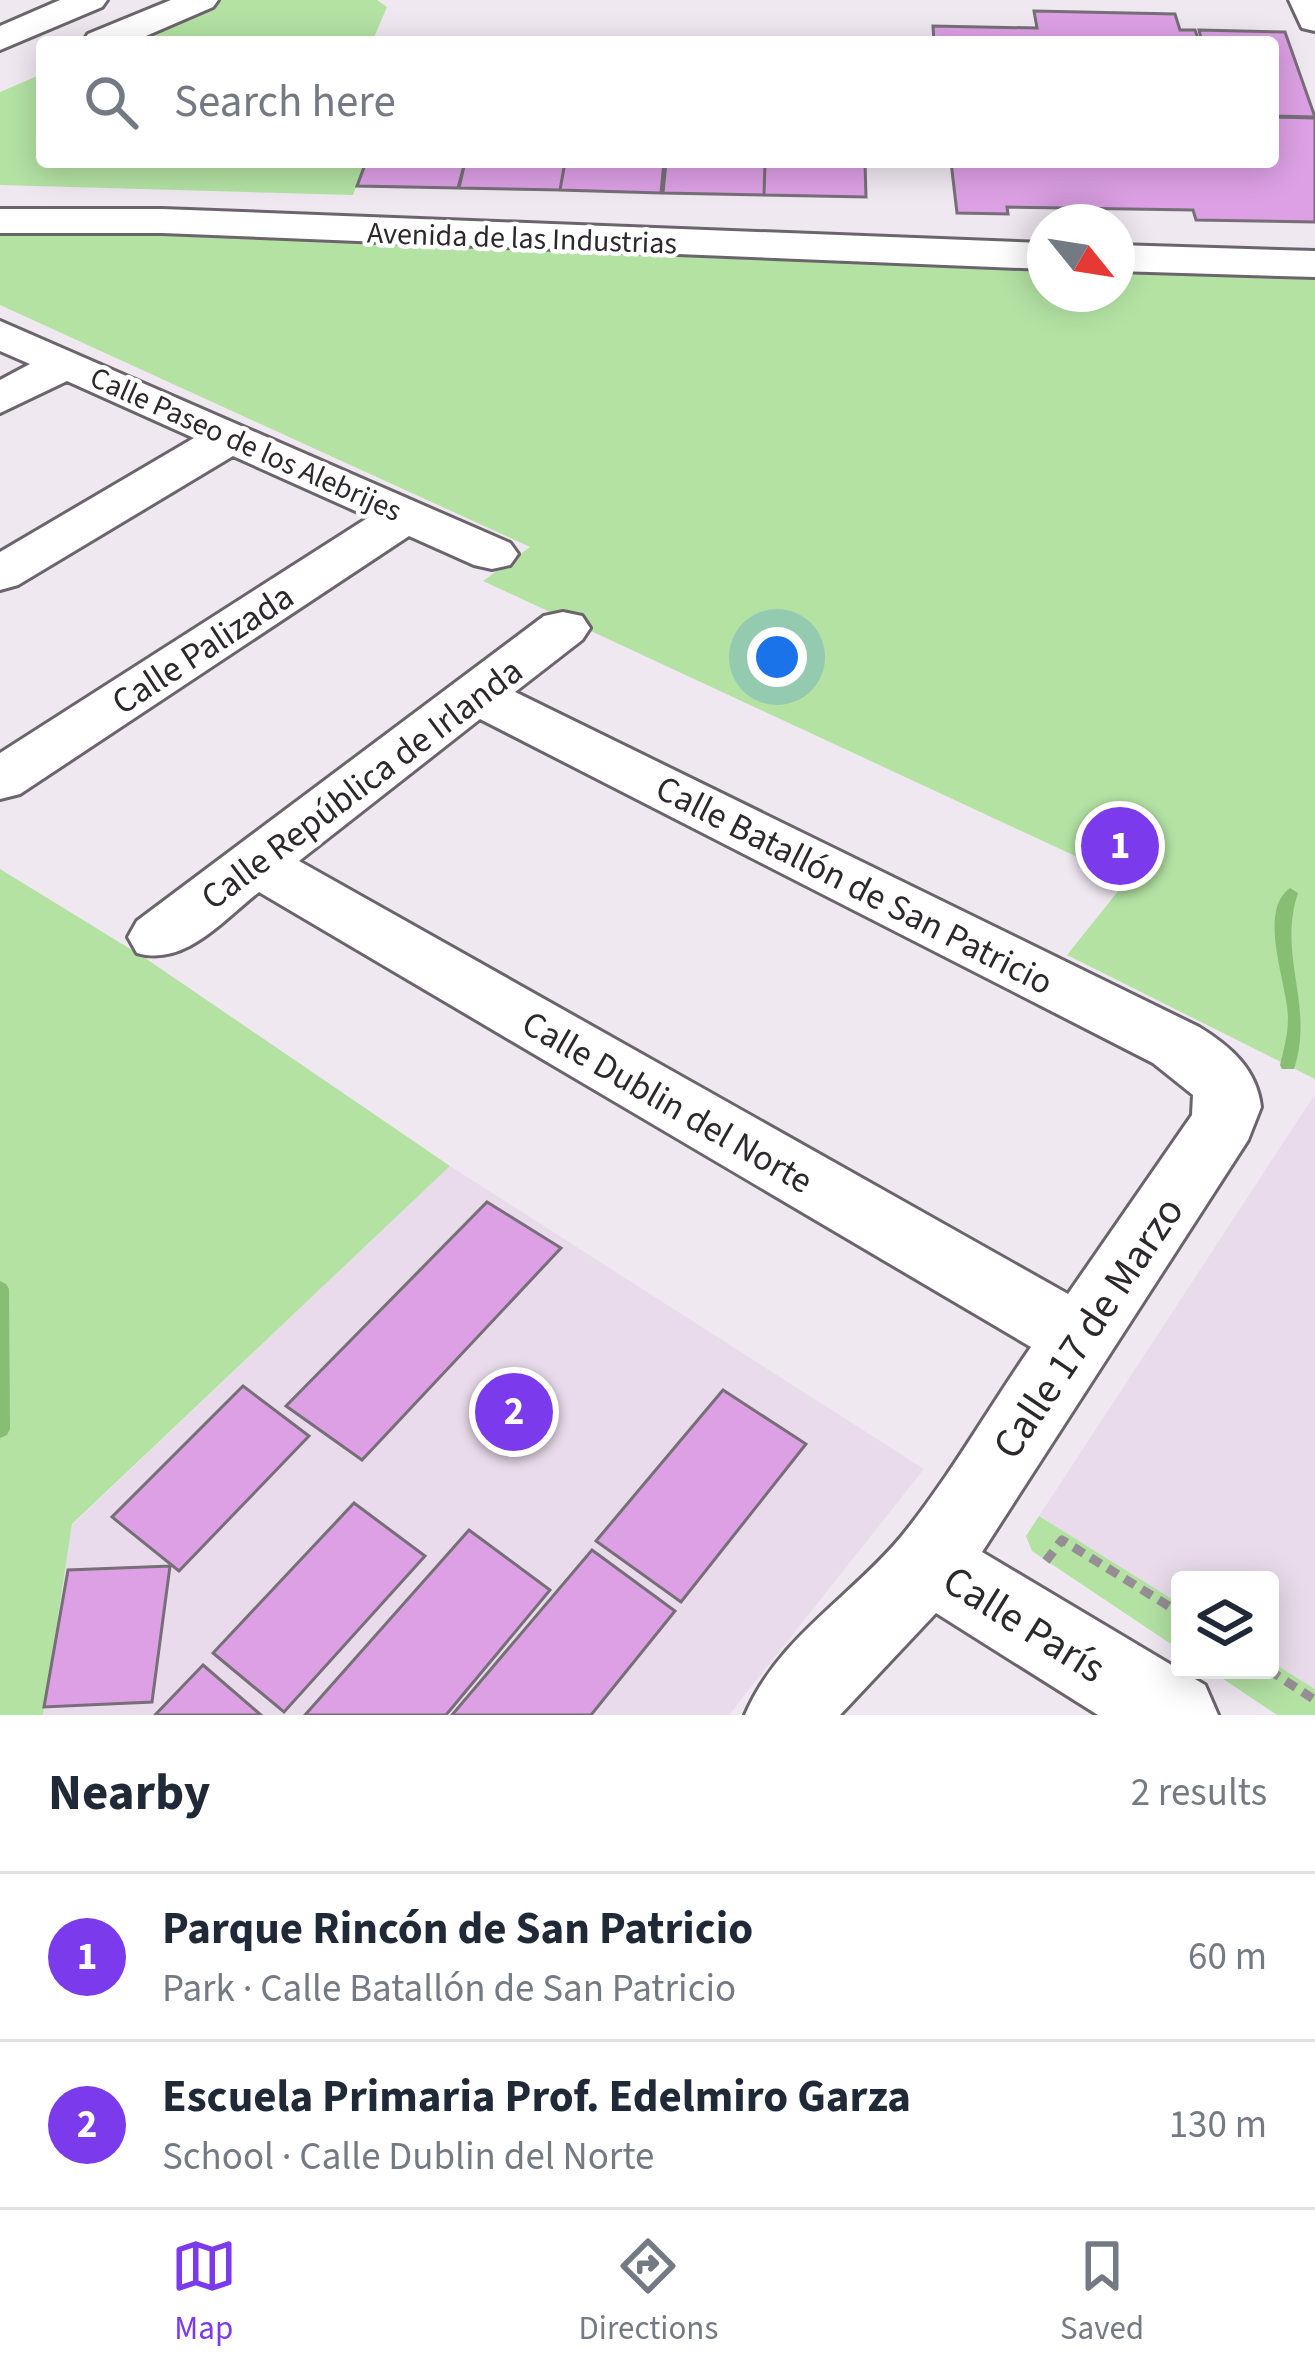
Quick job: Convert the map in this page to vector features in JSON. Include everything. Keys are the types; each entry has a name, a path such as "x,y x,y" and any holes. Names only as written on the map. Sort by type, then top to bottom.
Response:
{"street":[{"path":"0,39 90,0"},
{"path":"115,36 201,0"},
{"path":"1306,0 1315,20"},
{"name":"Avenida de las Industrias","path":"0,197 32,213 994,240 1027,250"},
{"path":"1135,227 1315,232"},
{"name":"Avenida de las Industrias","path":"994,240 1027,231"},
{"path":"1135,259 1315,264"},
{"name":"Calle Paseo de los Alebrijes","path":"0,334 492,554"},
{"path":"0,399 65,363"},
{"path":"0,574 230,437"},
{"name":"Calle Palizada","path":"0,780 405,515"},
{"name":"Calle República de Irlanda","path":"159,937 563,628"},
{"name":"Calle Batallón de San Patricio","path":"476,694 1176,1045 1208,1065 1225,1086"},
{"name":"Calle Dublin del Norte","path":"256,863 1079,1338"},
{"name":"Calle 17 de Marzo","path":"929,1564 1224,1121 1228,1108 1225,1086"},
{"name":"Calle París","path":"788,1715 823,1670 929,1564 1175,1715"}],"path":[{"path":"1046,1562 1062,1540 1171,1607"},
{"path":"1279,1677 1315,1700"}],"shaded area":[{"path":"1315,1094 1315,1689 1279,1667 1279,1571 1171,1571 1171,1598 1039,1516"},
{"path":"450,1166 924,1469 729,1715 43,1715 72,1525"}],"green space":[{"path":"212,0 377,0 387,7 375,36 129,36"},
{"path":"36,77 36,168 363,168 353,195 0,185 0,92"},
{"path":"0,227 1027,264 1027,312 1135,312 1135,269 1315,275 1315,1079 1067,955 1127,880 483,581 530,547 0,305"},
{"path":"0,869 145,958 450,1166 72,1524 43,1715 0,1715"},
{"path":"1039,1516 1171,1598 1171,1644 1032,1551 1026,1536"},
{"path":"1279,1667 1315,1689 1315,1715 1277,1715 1223,1679 1279,1679"}],"building":[{"path":"1034,11 1175,14 1180,30 1195,30 1197,36 934,36 933,26 1037,28"},
{"path":"1199,30 1285,32 1315,117 1279,116 1279,36 1200,36"},
{"path":"1279,117 1315,118 1315,222 1196,220 1193,210 1135,209 1135,204 1027,204 1007,207 1008,214 957,213 952,168 1279,168"},
{"path":"364,168 463,168 458,188 357,186"},
{"path":"464,168 564,168 560,190 459,188"},
{"path":"564,168 663,168 661,193 560,190"},
{"path":"665,168 765,168 764,195 663,193"},
{"path":"765,168 865,168 866,197 764,195"},
{"path":"487,1202 561,1248 362,1460 286,1406"},
{"path":"243,1386 309,1436 179,1571 112,1517"},
{"path":"723,1390 806,1444 681,1602 596,1541"},
{"path":"354,1503 425,1556 284,1712 213,1653"},
{"path":"469,1530 550,1590 446,1715 305,1715"},
{"path":"592,1550 675,1611 591,1715 452,1715"},
{"path":"170,1566 152,1702 44,1707 68,1570"},
{"path":"203,1665 261,1715 155,1715"}],"waterway":[{"path":"1288,1065 1296,1015 1282,933 1290,893"},
{"path":"0,1289 0,1429"}],"place":[{"name":"Parque Rincón de San Patricio","path":"1120,846"},
{"name":"Escuela Primaria Prof. Edelmiro Garza","path":"514,1412"}]}
